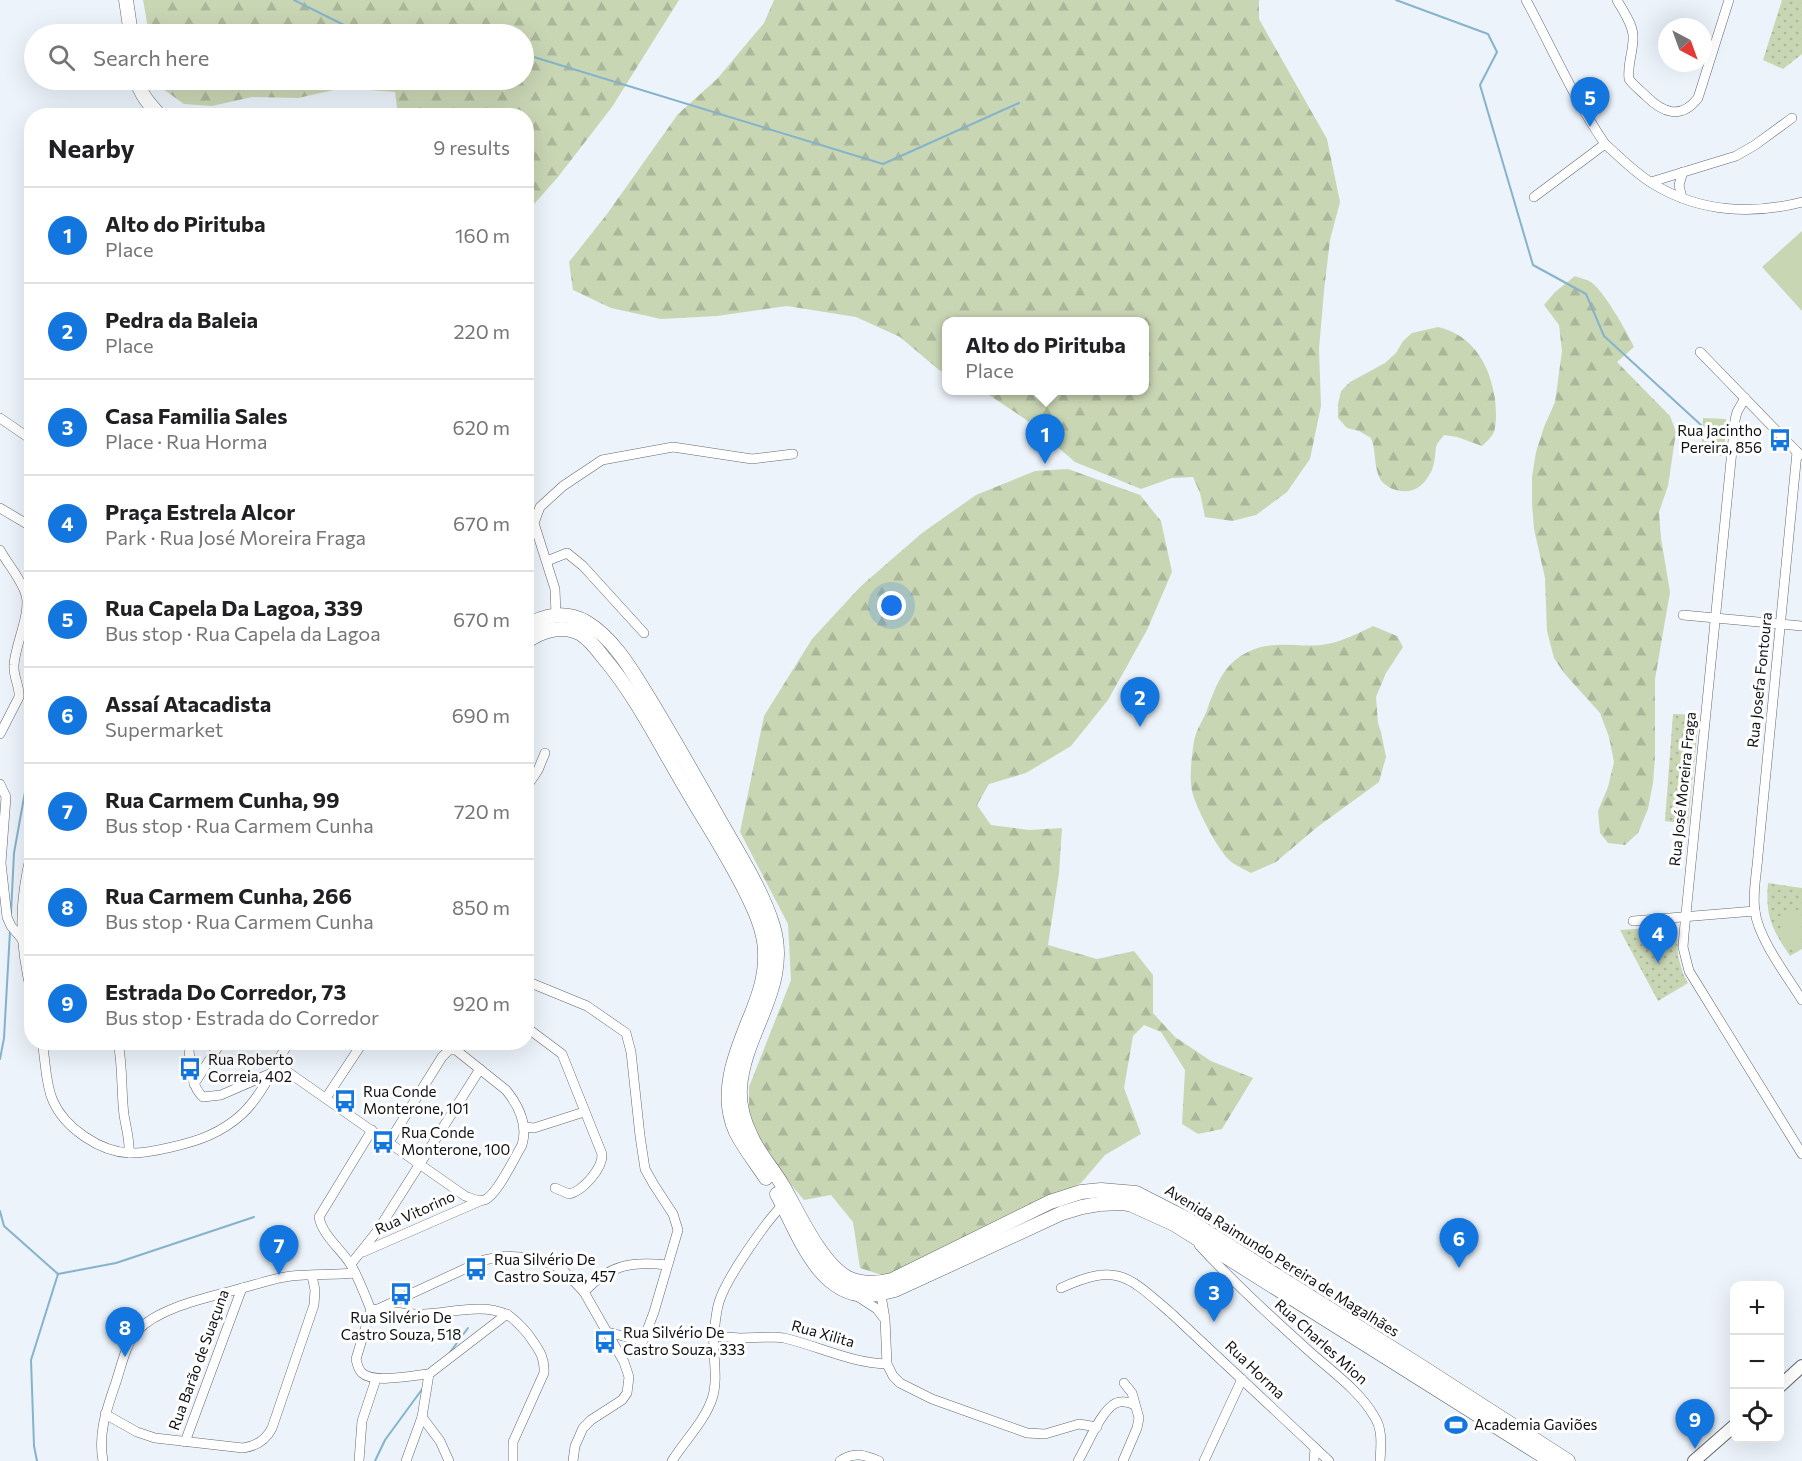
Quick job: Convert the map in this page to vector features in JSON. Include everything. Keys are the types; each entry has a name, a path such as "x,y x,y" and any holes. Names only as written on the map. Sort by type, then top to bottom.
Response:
{"main road":[{"path":"125,2 129,24"},
{"path":"141,90 153,108"},
{"path":"534,623 556,615"},
{"name":"Avenida Raimundo Pereira de Magalhães","path":"556,615 575,617 586,622 601,633 625,662 668,729 765,905 776,944 776,976 743,1071 740,1088 741,1107 754,1143 786,1202 816,1266 832,1283 859,1295 880,1289 1050,1202 1081,1192 1110,1190 1136,1193 1185,1218 1568,1461"},
{"name":"Avenida Raimundo Pereira de Magalhães","path":"534,638 560,628 580,633 588,639 616,672 720,844 753,907 764,944 764,977 730,1074 729,1110 736,1132 746,1149 786,1202"},
{"name":"Avenida Raimundo Pereira de Magalhães","path":"786,1202 795,1198 800,1200 833,1266 847,1278 880,1289 895,1290 1062,1213 1099,1204 1132,1205 1166,1219 1189,1233 1216,1255 1551,1461"},
{"path":"1784,1383 1802,1366"},
{"path":"1694,1461 1730,1430"},
{"path":"1701,1461 1730,1436"}],"street":[{"path":"1526,0 1605,144 1642,176 1682,198 1722,209 1773,209 1802,202"},
{"path":"1617,0 1630,24 1633,35 1628,65 1629,78 1653,103 1665,110 1681,112 1698,98 1729,0"},
{"path":"1651,182 1736,156 1792,118"},
{"path":"1534,197 1605,144"},
{"path":"1682,198 1679,185 1683,171"},
{"path":"1700,352 1799,454"},
{"name":"Rua José Moreira Fraga","path":"1745,398 1735,420 1683,947 1689,971 1802,1154"},
{"path":"0,418 24,434"},
{"path":"556,615 555,588 534,523 540,507 563,486 602,460 673,447 752,459 793,454"},
{"name":"Rua Josefa Fontoura","path":"1755,911 1758,855 1799,454"},
{"path":"0,521 3,510 24,522"},
{"path":"0,550 20,581 24,592"},
{"path":"546,561 567,554 583,566 644,633"},
{"path":"1683,615 1802,626"},
{"path":"0,734 20,698 14,674 14,659 24,620"},
{"path":"534,776 545,753"},
{"path":"0,784 6,797 1,863 6,910 10,926 22,939"},
{"path":"24,890 21,918 24,960"},
{"path":"1633,921 1755,911 1766,940 1802,1000"},
{"path":"534,984 587,1006 620,1027 628,1038 645,1169 673,1214 678,1230 643,1341 607,1332"},
{"path":"534,1033 560,1052 602,1154 602,1161 589,1179 574,1193 566,1193 555,1188"},
{"path":"43,1050 49,1089 53,1102 61,1115 74,1130 91,1141 129,1153 160,1149 201,1138 224,1128 249,1106 284,1050"},
{"path":"119,1050 124,1115 130,1142 129,1153"},
{"path":"189,1050 194,1084 197,1092 203,1097 211,1098 221,1095 269,1074"},
{"path":"194,1084 216,1050"},
{"path":"326,1098 358,1050"},
{"path":"275,1063 465,1196 480,1201 487,1199 494,1192 522,1145 525,1126 512,1097 506,1090 456,1050 449,1050 442,1057 389,1142"},
{"path":"353,1269 361,1253 480,1069"},
{"path":"525,1126 534,1128 584,1112"},
{"path":"372,1130 319,1217 320,1222 353,1269 375,1309"},
{"name":"Rua Vitorino","path":"361,1253 480,1201"},
{"path":"672,1461 702,1419 712,1398 715,1380 714,1336 719,1303 725,1288 774,1214 786,1202"},
{"name":"Rua Charles Mion","path":"1216,1255 1251,1298 1368,1406 1378,1422 1382,1460"},
{"path":"507,1314 429,1374 376,1379 363,1374 358,1366 356,1359 375,1309 484,1260 505,1256 536,1258 548,1263 561,1269 584,1292 624,1362 629,1377 627,1393 621,1400 583,1428 575,1446 573,1461"},
{"path":"584,1292 600,1276 614,1269 644,1264 667,1265"},
{"path":"103,1461 100,1445 105,1414 127,1349 134,1335 144,1325 195,1300 273,1279 312,1276 353,1269"},
{"name":"Rua Horma","path":"1061,1288 1083,1278 1097,1275 1114,1274 1129,1280 1149,1293 1329,1461"},
{"path":"105,1414 145,1436 165,1440 243,1448 257,1444 267,1436 273,1425 291,1376 314,1305 315,1290 312,1276"},
{"name":"Rua Barão de Suaçuna","path":"184,1442 242,1288"},
{"path":"880,1289 885,1319 887,1366 892,1376 900,1383 923,1395 1027,1433 1045,1434 1080,1425 1097,1427"},
{"path":"845,1290 877,1309 885,1319"},
{"path":"375,1309 411,1314 484,1309 507,1314 529,1336 542,1354 545,1365 544,1373 538,1391 513,1442 513,1461"},
{"name":"Rua Xilita","path":"714,1336 784,1338 854,1359 887,1366"},
{"path":"406,1461 422,1417 429,1374"},
{"path":"359,1461 362,1421 376,1379"},
{"path":"1204,1461 1242,1379"},
{"path":"1123,1461 1139,1423 1139,1413 1132,1393 1124,1383"},
{"path":"1078,1461 1106,1412 1117,1403 1128,1402 1136,1405"},
{"path":"422,1417 440,1441 449,1461"},
{"path":"1314,1461 1315,1448"},
{"path":"840,1461 858,1454 879,1461"}],"green space":[{"path":"143,0 679,0 612,107 534,204 534,108 397,108 395,92 369,90 534,90 534,24 147,24"},
{"path":"774,0 1259,0 1259,19 1327,139 1340,202 1330,240 1324,291 1319,349 1321,406 1310,459 1287,492 1256,515 1232,521 1205,517 1200,493 1193,477 1172,478 1141,489 1075,462 1025,419 989,395 1149,395 1149,317 942,317 942,371 900,337 856,317 787,306 717,316 661,319 611,308 573,290 569,262 607,214 678,114 717,79 764,23"},
{"path":"1782,0 1802,0 1802,54 1783,69 1763,60"},
{"path":"164,90 334,90 298,98 252,97 212,106 184,104"},
{"path":"1802,231 1802,311 1762,267"},
{"path":"1575,276 1594,285 1614,311 1634,347 1617,362 1670,416 1676,432 1668,486 1659,512 1670,592 1655,679 1653,783 1648,809 1638,833 1625,845 1608,843 1600,833 1598,811 1608,787 1614,762 1609,737 1600,713 1564,673 1554,658 1547,631 1545,578 1534,529 1532,477 1536,452 1555,402 1562,351 1559,325 1544,305 1555,292"},
{"path":"1438,327 1450,331 1470,344 1484,363 1493,386 1495,399 1494,432 1482,446 1444,435 1437,446 1433,467 1424,482 1413,490 1392,489 1380,479 1371,438 1359,431 1347,428 1338,418 1341,391 1350,382 1385,363 1412,333"},
{"path":"1703,418 1726,419 1724,456 1701,455"},
{"path":"1068,469 1140,495 1161,521 1172,572 1147,630 1108,700 1071,746 1026,773 989,784 977,805 991,825 1029,830 1062,828 1059,873 1048,945 1097,959 1134,951 1153,975 1153,1013 1175,1037 1211,1061 1253,1078 1222,1129 1198,1134 1182,1124 1185,1070 1161,1032 1144,1025 1133,1036 1124,1088 1141,1134 1105,1155 1081,1183 888,1277 860,1268 853,1222 831,1195 804,1200 768,1158 749,1114 749,1087 791,980 788,924 740,832 764,716 812,639 861,586 922,533 976,495 1035,471"},
{"path":"1373,626 1397,636 1403,647 1386,673 1376,697 1378,723 1386,757 1379,782 1316,828 1276,862 1251,873 1233,863 1223,853 1202,817 1192,791 1191,766 1195,737 1211,698 1228,667 1241,656 1259,647 1327,644 1345,639"},
{"path":"1673,714 1699,715 1688,824 1665,821"},
{"path":"1768,883 1802,888 1802,949 1790,956 1771,922 1767,895"},
{"path":"1800,910 1802,946 1784,947 1782,911"},
{"path":"1677,926 1678,956 1688,983 1658,1001 1620,930"}],"waterway":[{"path":"294,0 342,24"},
{"path":"1396,0 1488,34 1497,52 1480,85 1533,265 1586,294 1604,336 1701,425"},
{"path":"534,57 883,164 1019,103"},
{"path":"11,913 14,853 24,797"},
{"path":"0,1059 4,1038 10,931"},
{"path":"0,1211 4,1226 58,1274 31,1360 34,1446 37,1461"},
{"path":"58,1274 116,1263 254,1217"},
{"path":"448,1355 468,1328"},
{"path":"375,1461 385,1440 423,1388"}],"place":[{"name":"Rua Capela Da Lagoa, 339","path":"1590,127"},
{"name":"Rua Jacintho Pereira, 856","path":"1780,440"},
{"name":"Alto do Pirituba","path":"1045,464"},
{"name":"Pedra da Baleia","path":"1140,727"},
{"name":"Praça Estrela Alcor","path":"1658,963"},
{"name":"Rua Roberto Correia, 402","path":"190,1069"},
{"name":"Rua Conde Monterone, 101","path":"345,1101"},
{"name":"Rua Conde Monterone, 100","path":"383,1142"},
{"name":"Assaí Atacadista","path":"1459,1268"},
{"name":"Rua Silvério De Castro Souza, 457","path":"476,1269"},
{"name":"Rua Carmem Cunha, 99","path":"279,1275"},
{"name":"Rua Silvério De Castro Souza, 518","path":"401,1294"},
{"name":"Casa Familia Sales","path":"1214,1322"},
{"name":"Rua Silvério De Castro Souza, 333","path":"605,1342"},
{"name":"Rua Carmem Cunha, 266","path":"125,1357"},
{"name":"Academia Gaviões","path":"1456,1425"},
{"name":"Estrada Do Corredor, 73","path":"1695,1449"}]}
